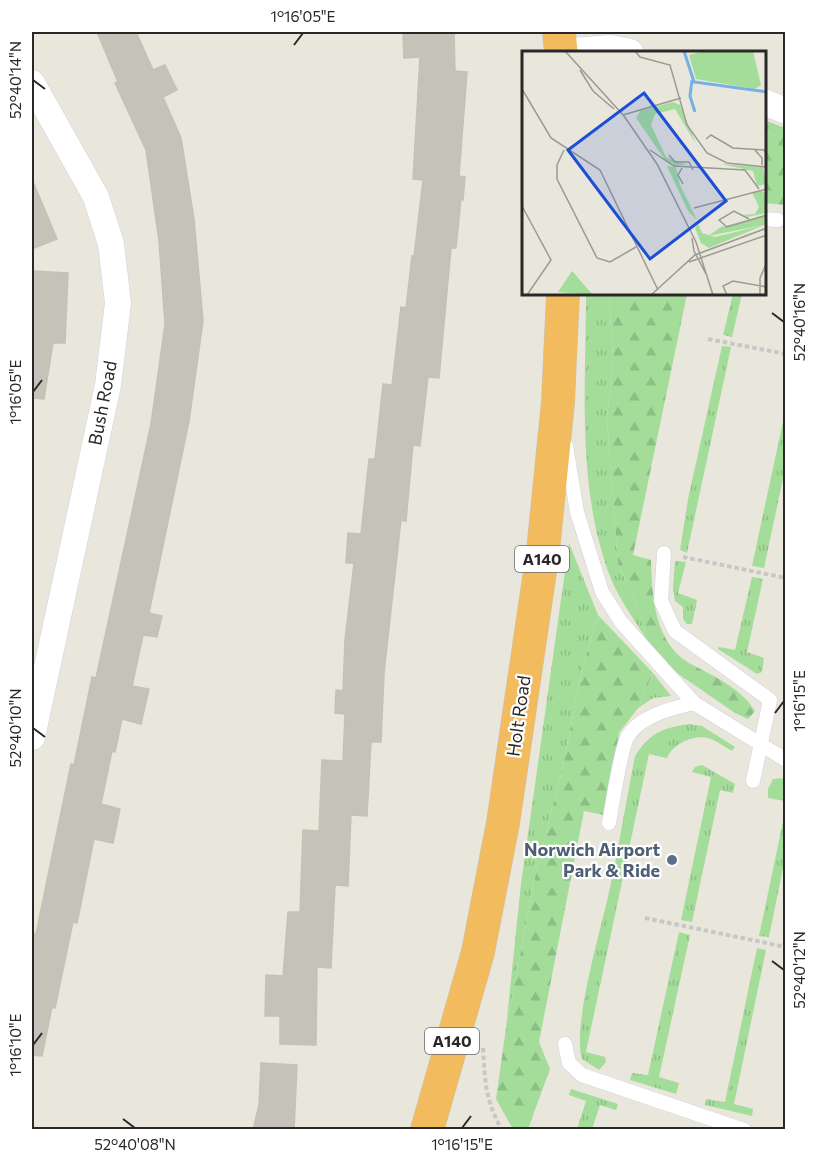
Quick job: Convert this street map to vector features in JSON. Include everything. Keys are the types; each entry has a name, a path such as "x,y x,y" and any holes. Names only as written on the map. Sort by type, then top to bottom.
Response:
{"highway":[{"path":"557,32 561,51"},
{"name":"Holt Road","path":"427,1130 478,952 503,823 543,551 558,402 563,296"}],"street":[{"path":"573,51 610,48 625,51"},
{"name":"Bush Road","path":"32,83 96,197 111,244 118,303 108,385 32,737"},
{"path":"766,102 786,111"}],"lane":[{"path":"558,402 577,512 602,592 621,622 642,648 694,703 786,760"},
{"path":"664,553 661,601 675,631 770,700 753,781"},
{"path":"609,823 627,737 639,725 669,709 694,703"},
{"path":"565,1044 569,1063 582,1075 744,1130"}],"path":[{"path":"708,339 786,354"},
{"path":"664,553 786,578"},
{"path":"645,918 786,947"}],"green space":[{"path":"766,121 785,128 785,139 766,131"},
{"path":"766,131 785,139 785,205 766,203"},
{"path":"586,296 609,296 613,360 607,418 618,564 637,604 648,642 623,603 611,579 600,545 592,510 588,474 585,402"},
{"path":"609,296 687,296 633,555 651,560 652,588 657,617 668,643 689,663 742,695 755,711 748,719 735,713 674,671 648,642 637,604 618,564 607,418 613,360"},
{"path":"733,296 742,296 732,337 723,335"},
{"path":"722,346 731,347 687,553 680,550 688,499"},
{"path":"785,412 785,469 764,568 752,566"},
{"path":"569,543 598,615 582,669 563,766 536,872 506,1028 521,884"},
{"path":"675,561 686,562 678,593 697,600 692,624 687,624 683,619 683,607 675,601 673,587"},
{"path":"752,577 763,579 747,652 764,658 762,672 757,674 718,649 719,647 735,650"},
{"path":"598,615 653,673 638,708 619,733 604,815 584,811 539,1042 550,1069 528,1129 513,1129 496,1099 506,1028 536,872 563,766 582,669"},
{"path":"653,673 671,696 653,698 638,708"},
{"path":"689,724 702,726 735,747 732,751 711,739 699,737 680,744 667,758 649,754 586,1052 605,1057 606,1062 599,1070 582,1059 581,1024 589,977 613,875 635,756 646,742 658,733 671,727"},
{"path":"702,765 735,784 733,793 720,790 692,922 681,920 711,777 692,772 695,767"},
{"path":"785,778 785,801 768,798 768,789 773,779"},
{"path":"785,812 785,858 769,937 759,936"},
{"path":"679,932 690,935 659,1077 679,1083 676,1094 630,1080 632,1073 648,1075"},
{"path":"757,948 766,950 734,1104 753,1109 752,1116 705,1105 706,1099 725,1102"},
{"path":"571,1089 618,1104 616,1110 600,1105 592,1129 577,1129 586,1101 569,1095"}],"building":[{"path":"97,32 136,32 153,70 165,65 177,90 163,97 181,138 194,219 203,321 189,421 149,613 162,616 157,637 143,635 132,686 149,689 141,724 122,719 115,752 112,751 101,804 120,809 113,843 94,839 77,923 73,922 55,1008 52,1007 42,1056 32,1055 32,933 36,934 71,764 74,765 92,677 96,678 151,424 165,324 159,241 146,150 115,83 118,82"},
{"path":"403,32 454,32 455,71 467,72 459,176 465,177 463,200 461,199 456,248 451,248 439,378 428,377 420,446 413,445 406,521 401,520 384,673 381,742 371,742 367,816 351,815 348,886 335,885 331,968 317,967 316,1045 280,1044 280,1016 265,1016 266,975 283,976 288,912 300,912 303,830 319,831 322,760 343,761 345,714 335,713 336,690 343,691 345,640 354,563 346,563 348,533 361,534 369,459 375,459 383,384 392,385 401,307 406,308 412,256 414,256 423,180 413,179 420,57 404,58"},
{"path":"32,179 57,239 32,249"},
{"path":"32,271 68,273 65,343 53,343 44,399 32,398"},
{"path":"261,1063 297,1065 294,1130 253,1130 259,1105"}],"place":[{"name":"Norwich Airport Park & Ride","path":"672,860"}]}
